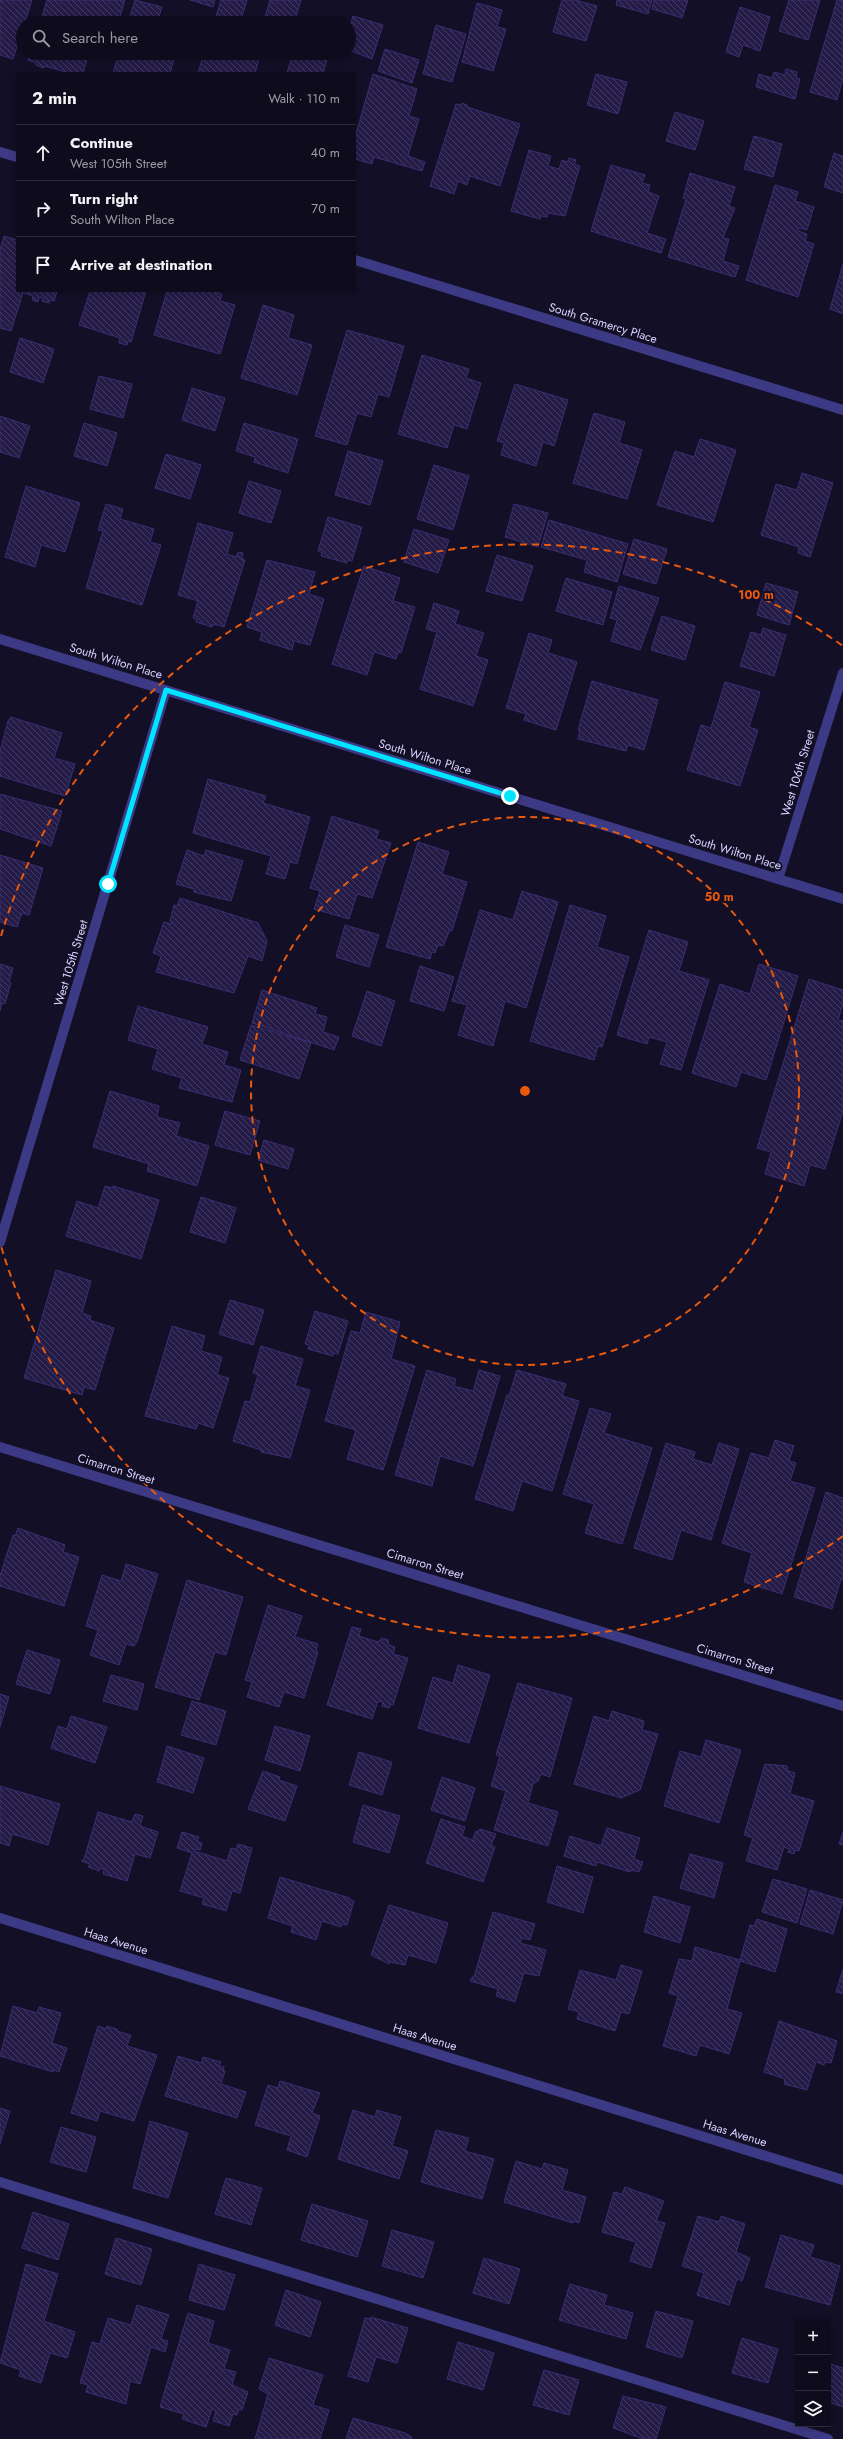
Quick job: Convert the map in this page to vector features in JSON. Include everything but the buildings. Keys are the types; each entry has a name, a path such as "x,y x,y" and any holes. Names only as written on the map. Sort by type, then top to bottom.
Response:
{"street":[{"path":"0,152 16,157"},
{"name":"South Gramercy Place","path":"356,260 843,410"},
{"name":"South Wilton Place","path":"0,639 843,899"},
{"name":"West 106th Street","path":"778,880 843,673"},
{"name":"West 105th Street","path":"0,1242 166,690"},
{"name":"Cimarron Street","path":"0,1447 843,1706"},
{"name":"Haas Avenue","path":"0,1918 843,2180"},
{"path":"0,2182 828,2439"}],"route":[{"path":"108,884 166,690 510,796"}]}
